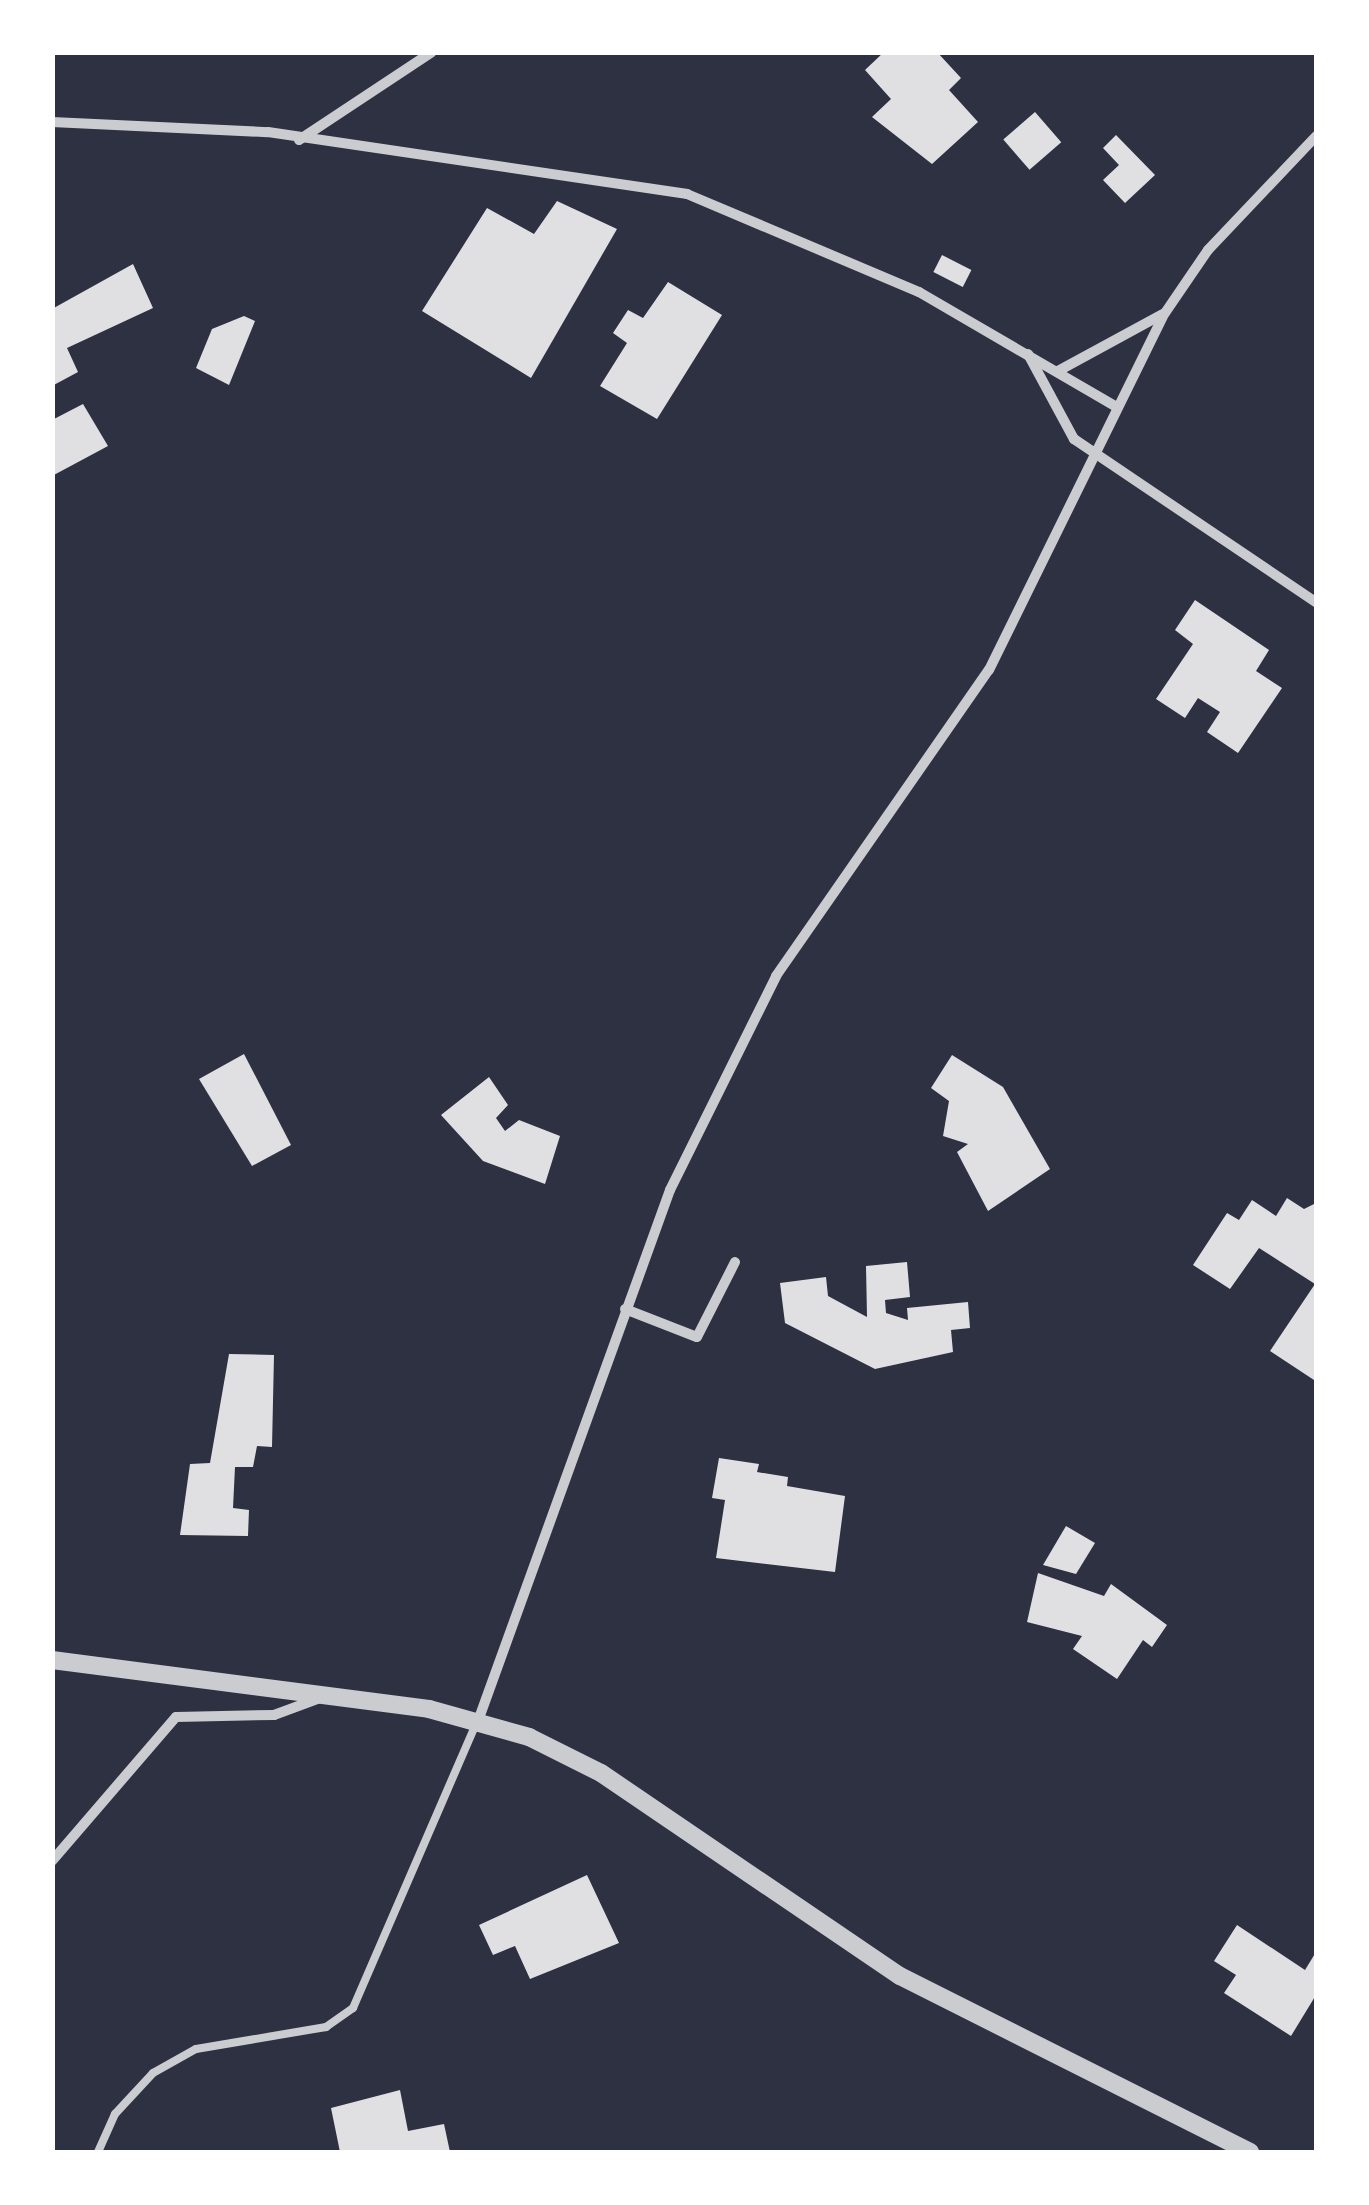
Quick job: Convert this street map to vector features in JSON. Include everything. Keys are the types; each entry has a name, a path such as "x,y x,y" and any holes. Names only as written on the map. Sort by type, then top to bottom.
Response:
{"street":[{"path":"299,140 432,52"},
{"path":"52,122 299,140 687,194 918,292 1116,406"},
{"path":"478,1721 670,1190 776,976 989,670 1165,313 1208,250 1316,136"},
{"path":"1058,370 1165,313"},
{"path":"1028,353 1074,439 1316,602"},
{"path":"626,1309 696,1337 736,1262"},
{"path":"52,1660 478,1721 601,1773 900,1976 1250,2152"},
{"path":"52,1861 176,1717 274,1715 321,1697"}],"lane":[{"path":"98,2152 115,2114 153,2072 196,2050 326,2027 353,2008 478,1721"}],"building":[{"path":"884,52 937,52 961,78 949,90 978,122 932,164 872,117 891,99 865,70"},
{"path":"1035,112 1061,142 1030,170 1003,140"},
{"path":"1116,135 1155,175 1125,203 1103,180 1119,165 1103,148"},
{"path":"557,201 617,229 531,378 422,311 487,208 534,234"},
{"path":"942,255 971,270 963,287 933,272"},
{"path":"133,264 153,308 67,348 78,372 52,386 52,309"},
{"path":"668,282 722,315 657,419 600,386 627,343 613,333 628,310 643,318"},
{"path":"244,316 255,321 229,385 196,368 212,329"},
{"path":"83,404 108,446 52,476 54,419"},
{"path":"1195,600 1269,650 1256,671 1282,688 1238,753 1207,732 1220,712 1198,698 1185,718 1156,699 1193,644 1175,630"},
{"path":"244,1054 291,1145 252,1166 199,1079"},
{"path":"952,1055 1003,1087 1050,1169 988,1211 957,1152 968,1144 943,1136 949,1101 931,1088"},
{"path":"489,1077 508,1105 496,1118 505,1131 519,1120 560,1136 545,1184 483,1161 441,1115"},
{"path":"1287,1198 1304,1209 1316,1203 1314,1380 1270,1351 1315,1284 1259,1248 1230,1289 1193,1265 1227,1213 1239,1220 1252,1200 1276,1216"},
{"path":"907,1262 910,1297 885,1300 886,1313 908,1320 907,1308 968,1302 970,1328 951,1330 953,1352 875,1369 785,1323 780,1283 826,1277 828,1296 867,1317 866,1266"},
{"path":"229,1354 274,1355 272,1447 257,1446 253,1467 235,1467 233,1508 249,1510 248,1536 180,1535 190,1464 210,1463"},
{"path":"719,1458 759,1464 757,1472 788,1477 787,1486 845,1496 835,1572 716,1558 725,1500 712,1498"},
{"path":"1066,1526 1095,1543 1076,1574 1043,1565"},
{"path":"1038,1573 1104,1596 1111,1584 1167,1625 1152,1647 1143,1640 1117,1679 1073,1649 1082,1636 1027,1622"},
{"path":"587,1875 619,1943 530,1979 515,1946 493,1955 479,1925"},
{"path":"1237,1925 1305,1970 1316,1952 1316,1995 1291,2036 1224,1993 1236,1975 1214,1961"},
{"path":"400,2090 408,2131 444,2124 450,2152 340,2152 331,2108"}]}
